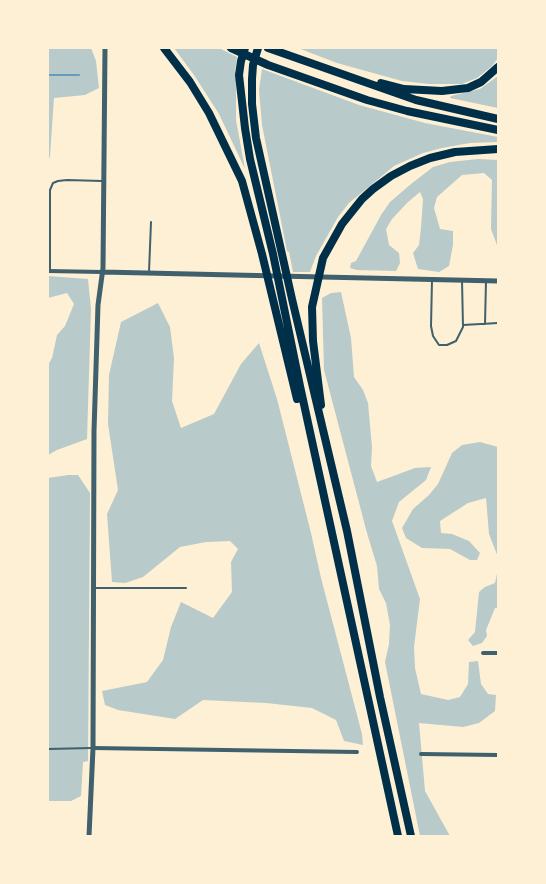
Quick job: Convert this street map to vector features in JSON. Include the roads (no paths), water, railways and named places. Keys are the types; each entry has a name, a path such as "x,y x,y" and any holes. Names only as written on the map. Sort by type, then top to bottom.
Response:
{"highway":[{"path":"164,48 190,82 209,113 242,181 325,501"},
{"path":"231,48 268,65 367,100 407,111 498,130"},
{"path":"245,48 239,75 250,159 273,254 398,836"},
{"path":"258,48 253,65 252,79 252,104 256,138 347,531 380,697 411,836"},
{"path":"268,48 416,100 498,119"},
{"path":"307,62 404,89 442,91 468,88 481,82 498,67"},
{"path":"326,442 313,341 312,306 321,265 329,245 362,199 391,176 410,166 442,155 467,150 498,149"}],"street":[{"path":"89,836 93,748 94,431 98,306 102,272 106,48"},
{"path":"49,271 498,281"},
{"path":"483,653 498,653"},
{"path":"93,748 356,752"},
{"path":"421,754 498,755"}],"lane":[{"path":"49,271 50,190 53,184 58,180 104,181"},
{"path":"148,274 151,222"},
{"path":"432,280 431,326 433,336 439,344 447,345 456,341 463,325 462,280"},
{"path":"485,324 486,281"},
{"path":"463,325 498,323"},
{"path":"94,588 186,588"},
{"path":"48,750 93,748"}],"waterway":[{"path":"48,75 79,75"}]}
